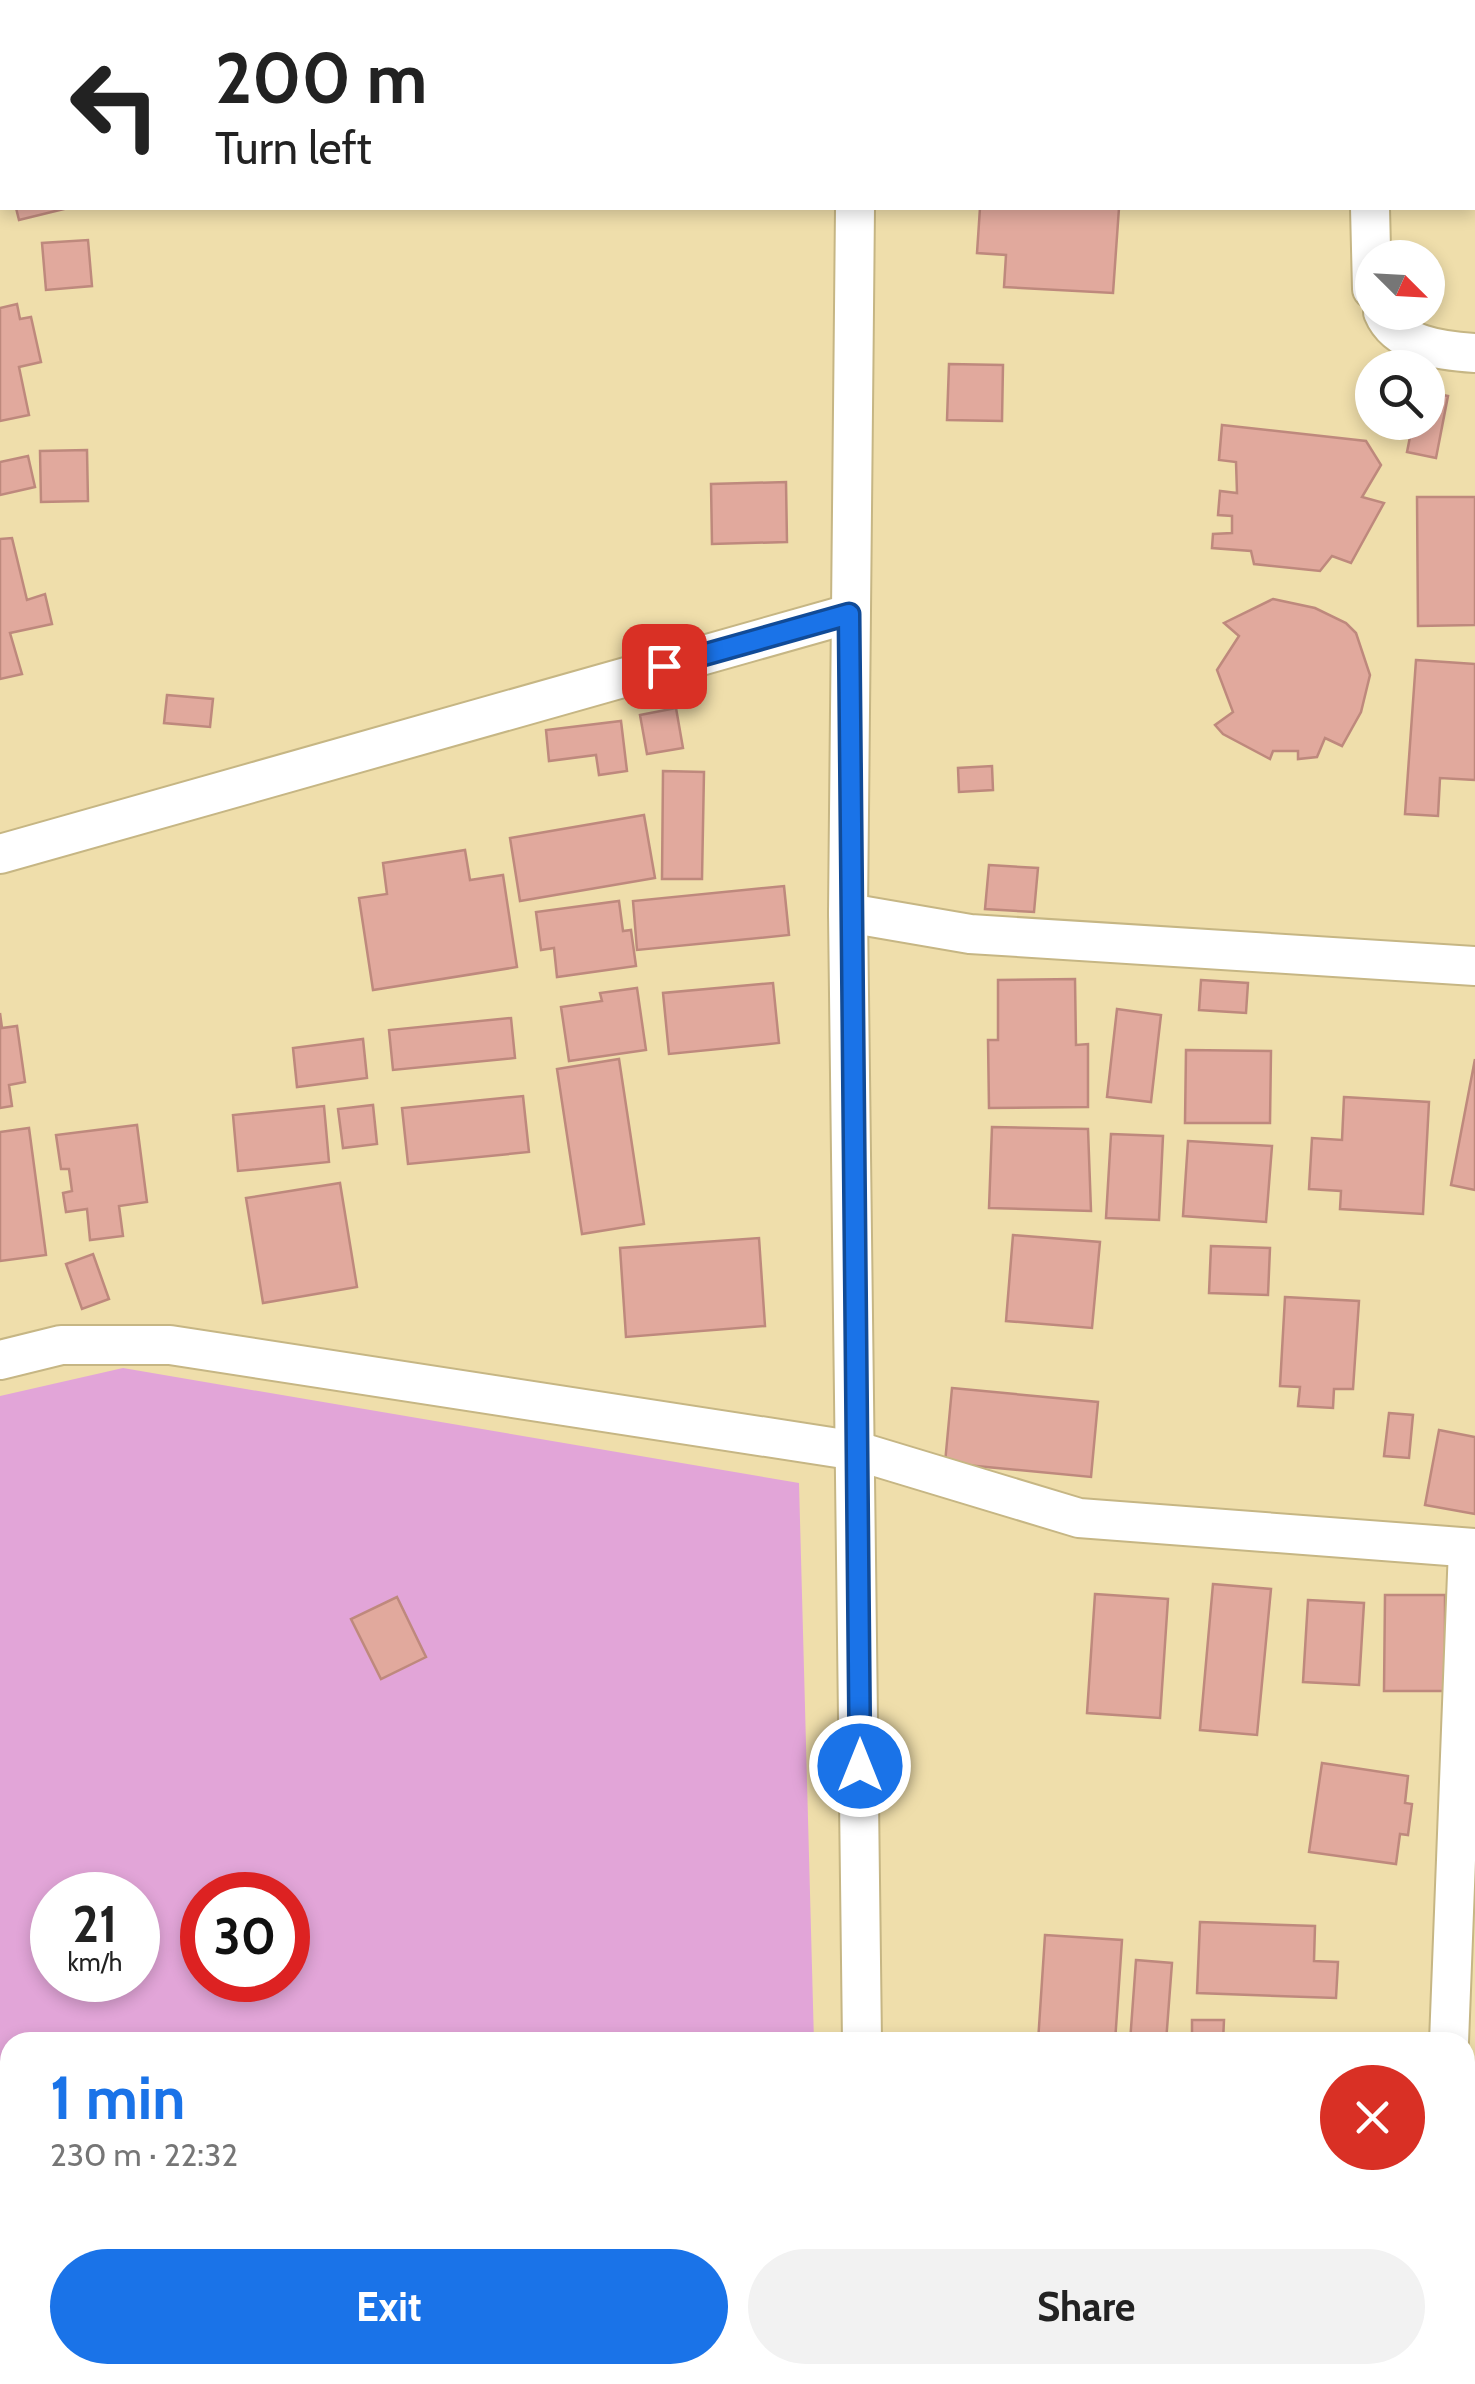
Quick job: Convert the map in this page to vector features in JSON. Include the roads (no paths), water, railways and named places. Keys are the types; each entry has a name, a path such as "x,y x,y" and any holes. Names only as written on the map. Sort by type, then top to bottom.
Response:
{"street":[{"path":"855,210 848,913 862,2032"},
{"path":"1370,210 1371,240"},
{"path":"1397,330 1411,342 1475,353"},
{"path":"0,854 849,614"},
{"path":"848,913 970,934 1475,966"},
{"path":"0,1360 61,1346 170,1344 857,1451 1079,1518 1471,1548 1449,2032"}]}
